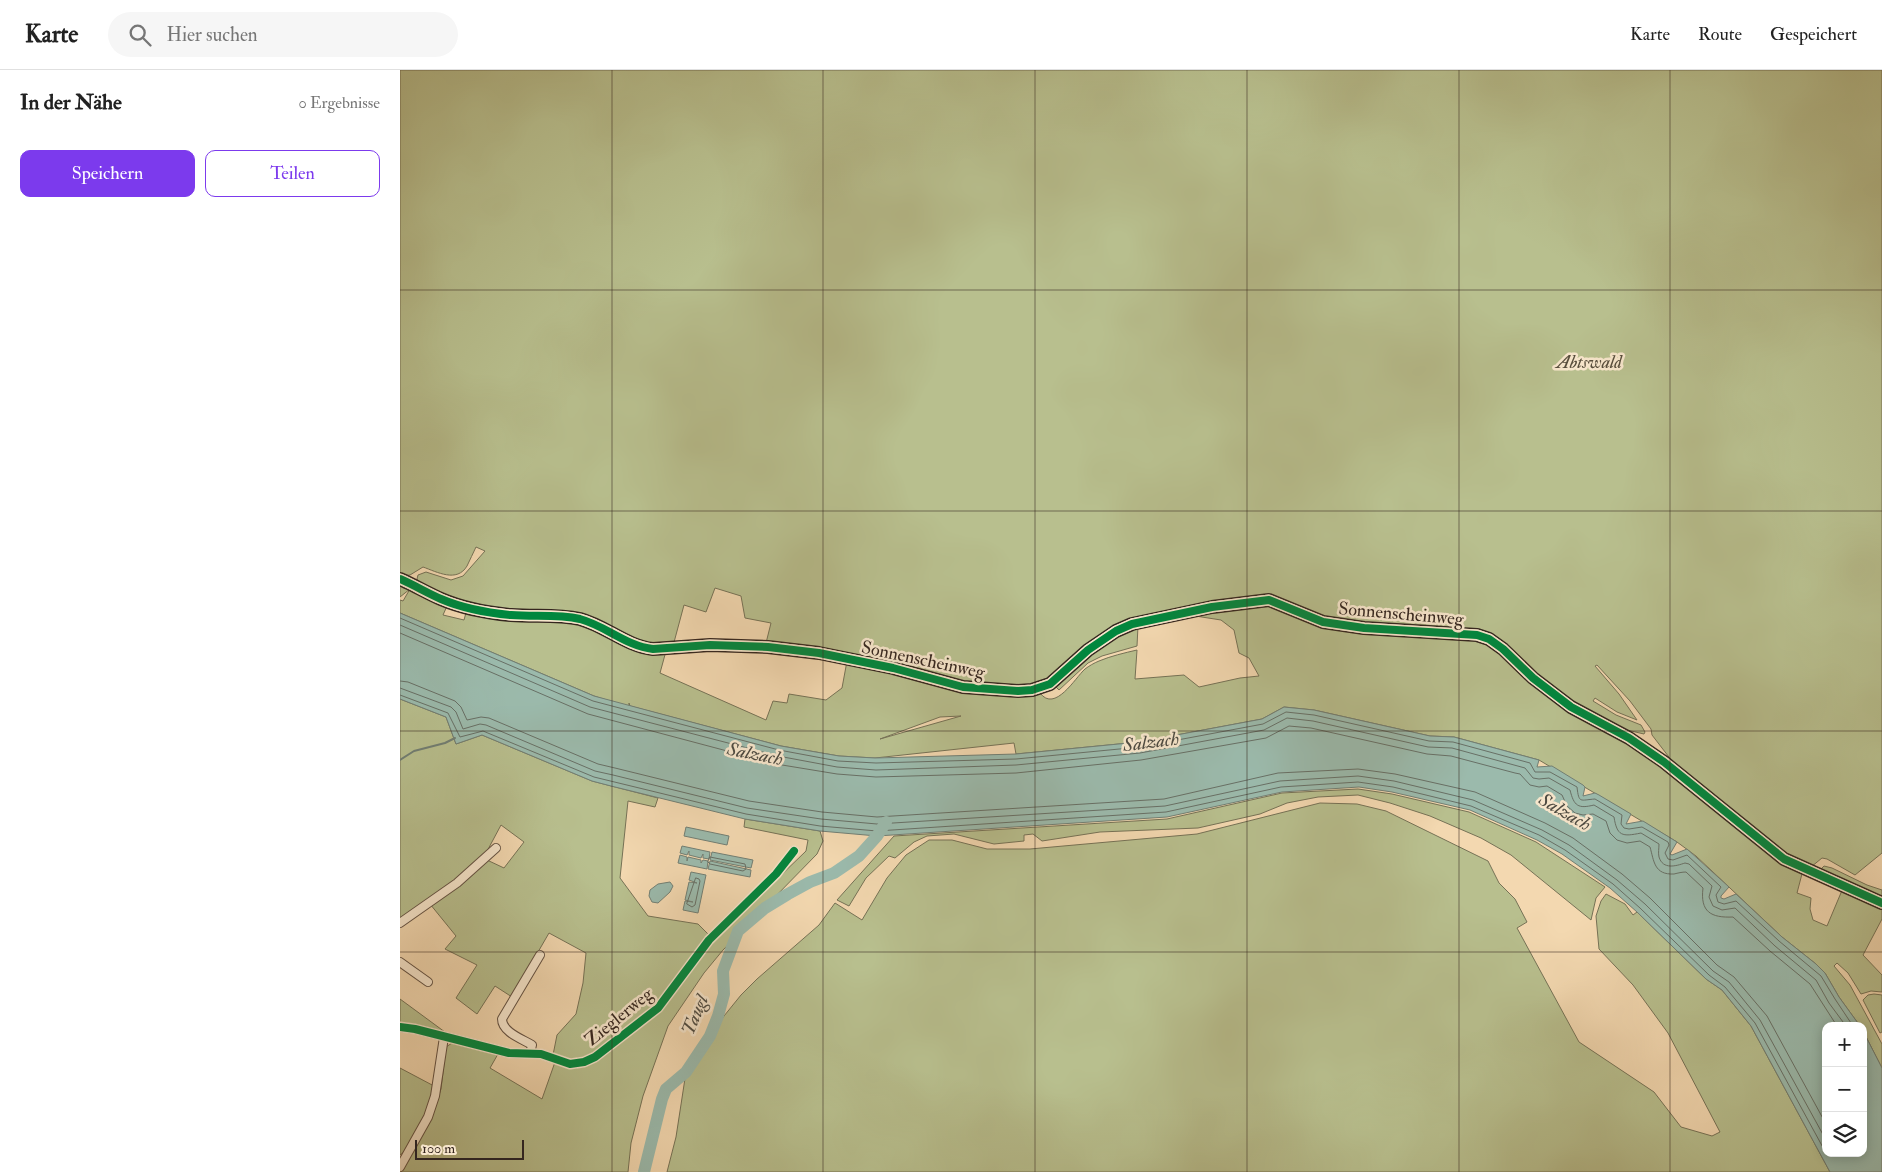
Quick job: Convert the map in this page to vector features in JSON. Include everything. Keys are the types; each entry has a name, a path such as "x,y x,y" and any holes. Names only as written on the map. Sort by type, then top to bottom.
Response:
{"street":[{"name":"Sonnenscheinweg","path":"400,579 441,599 461,606 504,614 557,616 586,621 600,626 630,643 653,650 738,645 798,650 900,669 963,687 1000,691 1032,690 1050,684 1088,650 1116,631 1132,624 1212,607 1269,600 1323,622 1364,628 1477,635 1499,645 1533,678 1571,707 1629,738 1664,762 1784,859 1882,903"},
{"path":"400,923 456,883 496,848"},
{"name":"Zieglerweg","path":"400,1027 415,1029 509,1053 541,1054 573,1064 584,1062 595,1057 618,1041 658,1008 709,940 776,874 794,851"},
{"path":"530,1054 532,1045 506,1030 502,1024 502,1019 540,955"},
{"path":"400,962 428,982"},
{"path":"401,1163 428,1117 435,1096 444,1037"}],"green space":[{"name":"Abtswald","path":"400,70 1882,70 1882,853 1855,875 1827,859 1822,858 1811,867 1784,855 1703,789 1672,761 1630,701 1597,665 1595,666 1619,694 1637,720 1617,712 1595,698 1593,701 1616,715 1641,725 1645,732 1644,734 1614,727 1577,708 1534,675 1500,640 1484,634 1482,639 1498,648 1524,673 1574,714 1617,737 1641,743 1656,750 1674,773 1764,849 1784,863 1803,870 1797,893 1811,898 1810,909 1813,920 1827,926 1843,888 1882,906 1882,919 1863,955 1882,975 1882,992 1871,991 1861,994 1848,973 1837,963 1834,966 1850,985 1882,1044 1882,1068 1867,1039 1867,1022 1857,1022 1825,973 1782,937 1696,856 1677,842 1539,760 1454,737 1430,736 1314,710 1284,707 1262,719 1139,742 1016,754 1014,743 875,758 839,756 781,746 630,706 629,703 629,707 594,696 400,613 400,600 403,601 410,589 400,597 400,581 447,606 443,615 464,620 467,609 514,617 568,619 605,631 627,645 641,650 666,651 660,673 766,720 773,701 787,703 789,694 826,700 842,688 847,661 912,674 954,688 1000,693 1040,693 1046,698 1052,699 1058,697 1085,669 1097,662 1137,650 1135,679 1184,675 1199,687 1259,676 1249,658 1239,653 1234,630 1221,620 1189,615 1138,626 1137,646 1102,656 1088,663 1059,690 1055,686 1067,670 1094,648 1120,632 1118,627 1093,643 1056,677 1043,684 1022,687 973,685 908,668 804,648 766,643 771,623 745,618 741,596 715,588 706,612 684,605 673,646 651,647 636,644 596,622 570,615 515,613 445,599 422,586 417,579 418,575 426,572 451,580 463,576 485,551 476,547 467,566 458,574 446,575 423,567 410,575 400,576","holes":["961,716 880,739 940,717"]},
{"path":"400,699 446,717 456,744 482,735 592,781 658,798 655,807 628,801 620,878 648,916 698,924 714,940 806,851 808,840 744,827 745,819 820,831 823,841 817,854 723,950 704,973 668,1026 643,1096 631,1143 628,1172 401,1172 432,1116 441,1089 446,1047 452,1043 498,1054 490,1068 542,1099 555,1062 571,1068 570,1061 553,1055 557,1035 576,1014 583,983 586,953 549,933 512,997 495,986 477,1014 456,998 477,965 445,949 456,936 430,904 487,860 504,868 524,842 501,825 485,855 456,881 400,921"},
{"path":"1358,789 1392,794 1469,812 1536,842 1605,887 1596,898 1591,920 1511,855 1481,838 1430,816 1358,795 1318,797 1287,803 1260,814 1198,828 1100,832 1042,841 1033,834 1024,835 1024,841 994,844 954,834 927,836 914,842 895,858 889,856 866,878 849,906 837,900 894,836 1167,819 1282,793"},
{"path":"1320,803 1357,804 1386,811 1488,861 1499,883 1515,899 1527,922 1517,928 1579,1042 1654,1092 1681,1127 1712,1136 1720,1132 1668,1033 1633,985 1599,949 1596,916 1601,901 1606,894 1625,904 1633,915 1637,912 1706,979 1722,990 1751,1026 1830,1172 667,1172 676,1137 686,1072 724,1016 757,979 819,925 835,903 862,920 887,878 906,855 929,840 952,840 987,849 1030,849 1197,834"},
{"path":"1824,866 1882,890 1882,901 1821,872"},
{"path":"1868,995 1882,995 1882,1032 1880,1033 1863,1000"},
{"path":"400,999 449,1035 400,1025"},
{"path":"400,1068 434,1086 425,1116 404,1152 400,1155"}],"water":[{"name":"Salzach","path":"400,613 594,696 781,746 839,756 875,758 1016,754 1139,742 1262,719 1284,707 1314,710 1430,736 1454,737 1539,760 1537,767 1552,766 1583,785 1585,787 1583,796 1595,793 1631,814 1626,824 1643,821 1677,842 1670,854 1672,855 1687,849 1729,887 1721,898 1724,899 1736,894 1782,937 1825,973 1857,1022 1822,1022 1822,1157 1867,1157 1867,1039 1882,1068 1882,1172 1830,1172 1751,1026 1722,990 1706,979 1610,888 1562,854 1537,840 1470,810 1392,792 1359,787 1282,792 1167,817 877,836 820,831 745,819 592,781 482,735 456,744 446,717 400,699"},
{"path":"686,827 729,836 727,845 684,836"},
{"path":"682,846 710,852 709,859 703,858 703,854 701,858 689,855 689,851 687,855 680,853"},
{"path":"712,852 753,860 751,868 710,860"},
{"path":"680,855 687,857 687,861 688,857 701,860 701,863 703,860 708,861 707,869 678,863"},
{"path":"710,861 751,870 750,877 708,869"},
{"path":"691,872 706,875 698,913 683,910 685,901 693,902 685,900 689,882 697,883 689,880"},
{"path":"670,882 673,886 670,892 658,903 652,902 649,896 650,890 658,884"}],"waterway":[{"path":"400,760 414,751 445,743 455,738"},
{"name":"Taugl","path":"644,1172 666,1089 686,1072 710,1036 718,1016 724,994 723,971 738,931 765,908 810,882 834,873 859,856 877,836 886,822"}],"cycle path":[{"path":"400,579 441,599 467,607 511,615 580,619 599,626 634,644 653,649 710,645 768,647 819,653 893,668 963,687 1018,691 1032,690 1050,684 1088,650 1116,631 1132,624 1212,607 1269,600 1323,622 1364,628 1477,635 1489,639 1503,649 1533,678 1571,707 1629,738 1664,762 1784,859 1882,903"},
{"path":"400,1027 415,1029 509,1053 541,1054 570,1064 584,1062 595,1057 658,1008 709,940 776,874 794,851"}]}
